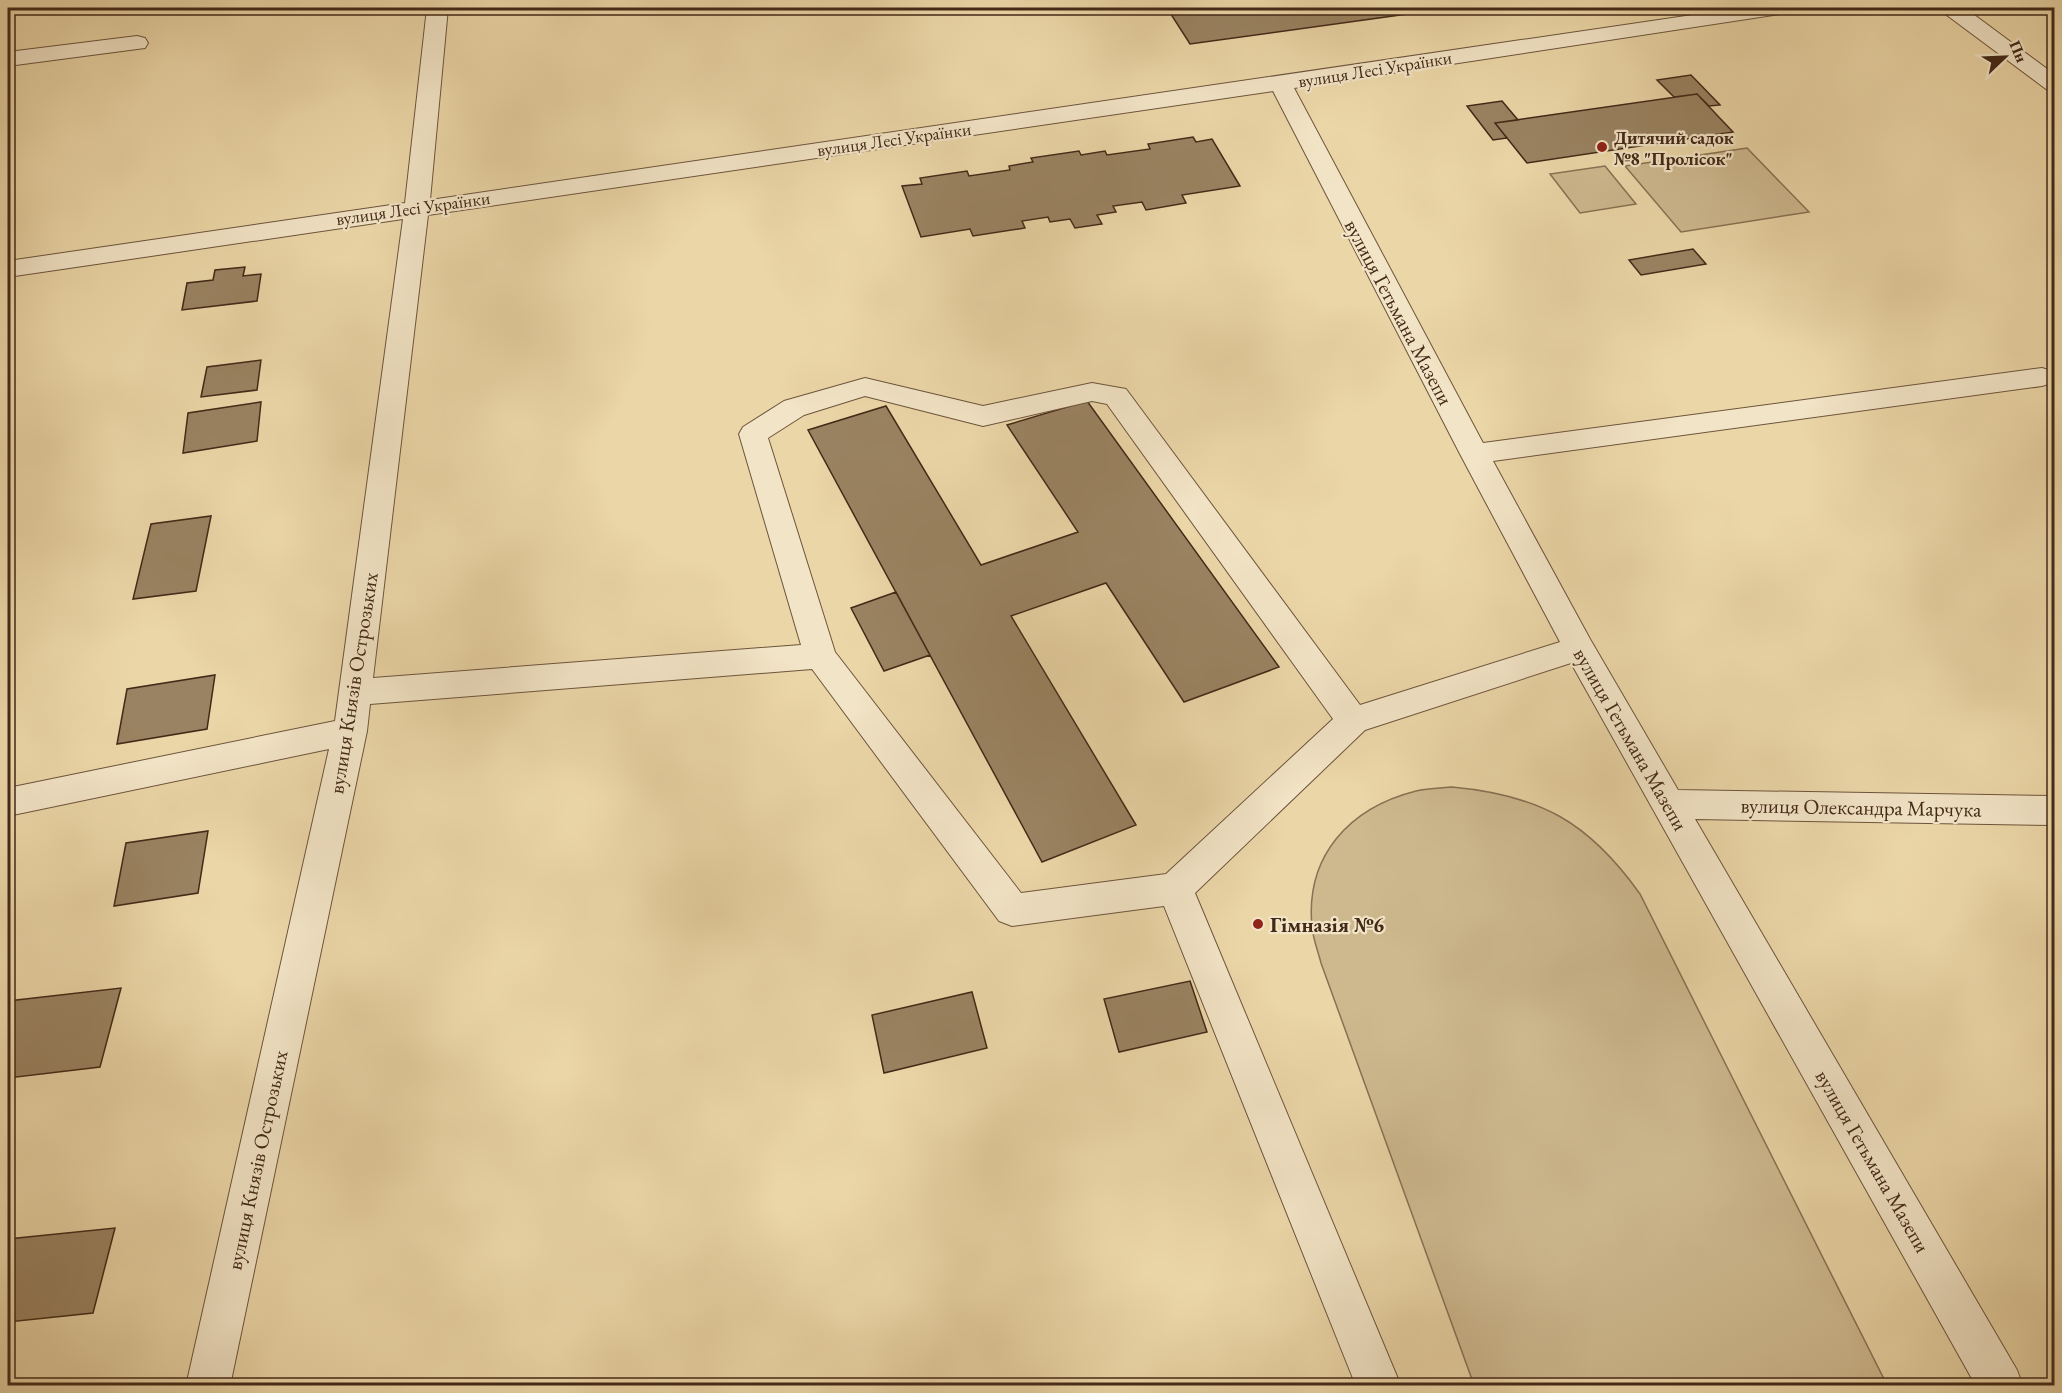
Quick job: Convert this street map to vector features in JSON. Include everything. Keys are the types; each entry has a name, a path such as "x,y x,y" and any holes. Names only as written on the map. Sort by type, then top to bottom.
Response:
{"street":[{"name":"вулиця Князів Острозьких","path":"208,1386 350,731 417,207 437,8"},
{"name":"вулиця Лесі Українки","path":"8,269 417,207 1280,83 1721,12 1780,8"},
{"path":"1952,8 2055,84"},
{"path":"8,59 137,43"},
{"name":"вулиця Гетьмана Мазепи","path":"1280,83 1474,454 1579,648 2001,1386"},
{"path":"1474,454 2042,377"},
{"path":"1353,721 1116,396 1092,392 983,416 865,387 794,408 753,434 820,656 1012,910 1175,890 1353,721 1579,648"},
{"path":"356,692 820,656"},
{"path":"8,802 350,731"},
{"name":"вулиця Олександра Марчука","path":"1668,804 2055,810"},
{"path":"1175,890 1379,1386"}],"shaded area":[{"path":"1747,148 1809,212 1681,232 1625,166"},
{"path":"1605,166 1636,204 1580,213 1550,174"},
{"path":"1452,787 1511,797 1537,805 1560,816 1601,848 1640,894 1887,1385 1474,1385 1321,963 1312,927 1312,901 1316,878 1324,857 1336,839 1352,823 1370,809 1392,799 1420,790"}],"building":[{"path":"1167,8 1451,8 1190,44"},
{"path":"1691,75 1720,105 1709,106 1697,94 1674,97 1657,80"},
{"path":"1697,94 1733,132 1527,163 1495,123"},
{"path":"1502,101 1518,120 1495,123 1507,138 1493,140 1467,106"},
{"path":"1193,137 1196,142 1212,139 1240,186 1182,195 1186,203 1146,210 1142,202 1113,206 1116,212 1097,215 1102,224 1075,228 1070,219 1050,222 1048,217 1022,221 1025,228 973,236 970,229 921,237 902,186 922,184 920,178 967,171 969,176 1010,170 1009,166 1033,162 1031,158 1079,151 1081,155 1105,151 1107,155 1150,149 1148,144"},
{"path":"1693,249 1706,264 1641,275 1629,260"},
{"path":"245,267 243,276 261,274 257,301 182,310 187,283 213,280 215,270"},
{"path":"261,360 257,390 201,397 207,367"},
{"path":"1087,401 1279,667 1184,702 1106,583 1011,616 1136,825 1042,862 808,430 886,406 981,565 1078,532 1007,425"},
{"path":"261,402 257,441 183,453 188,413"},
{"path":"211,516 196,591 133,599 151,524"},
{"path":"896,592 930,655 884,671 851,608"},
{"path":"215,675 207,729 117,744 127,689"},
{"path":"208,831 198,893 114,906 126,843"},
{"path":"1190,981 1207,1032 1119,1052 1104,999"},
{"path":"121,988 100,1067 8,1078 8,1001"},
{"path":"972,992 987,1048 884,1073 872,1015"},
{"path":"115,1228 93,1313 8,1322 8,1239"}],"place":[{"name":"Дитячий садок №8 \"Пролісок\"","path":"1602,147"},
{"name":"Гімназія №6","path":"1258,924"}]}
